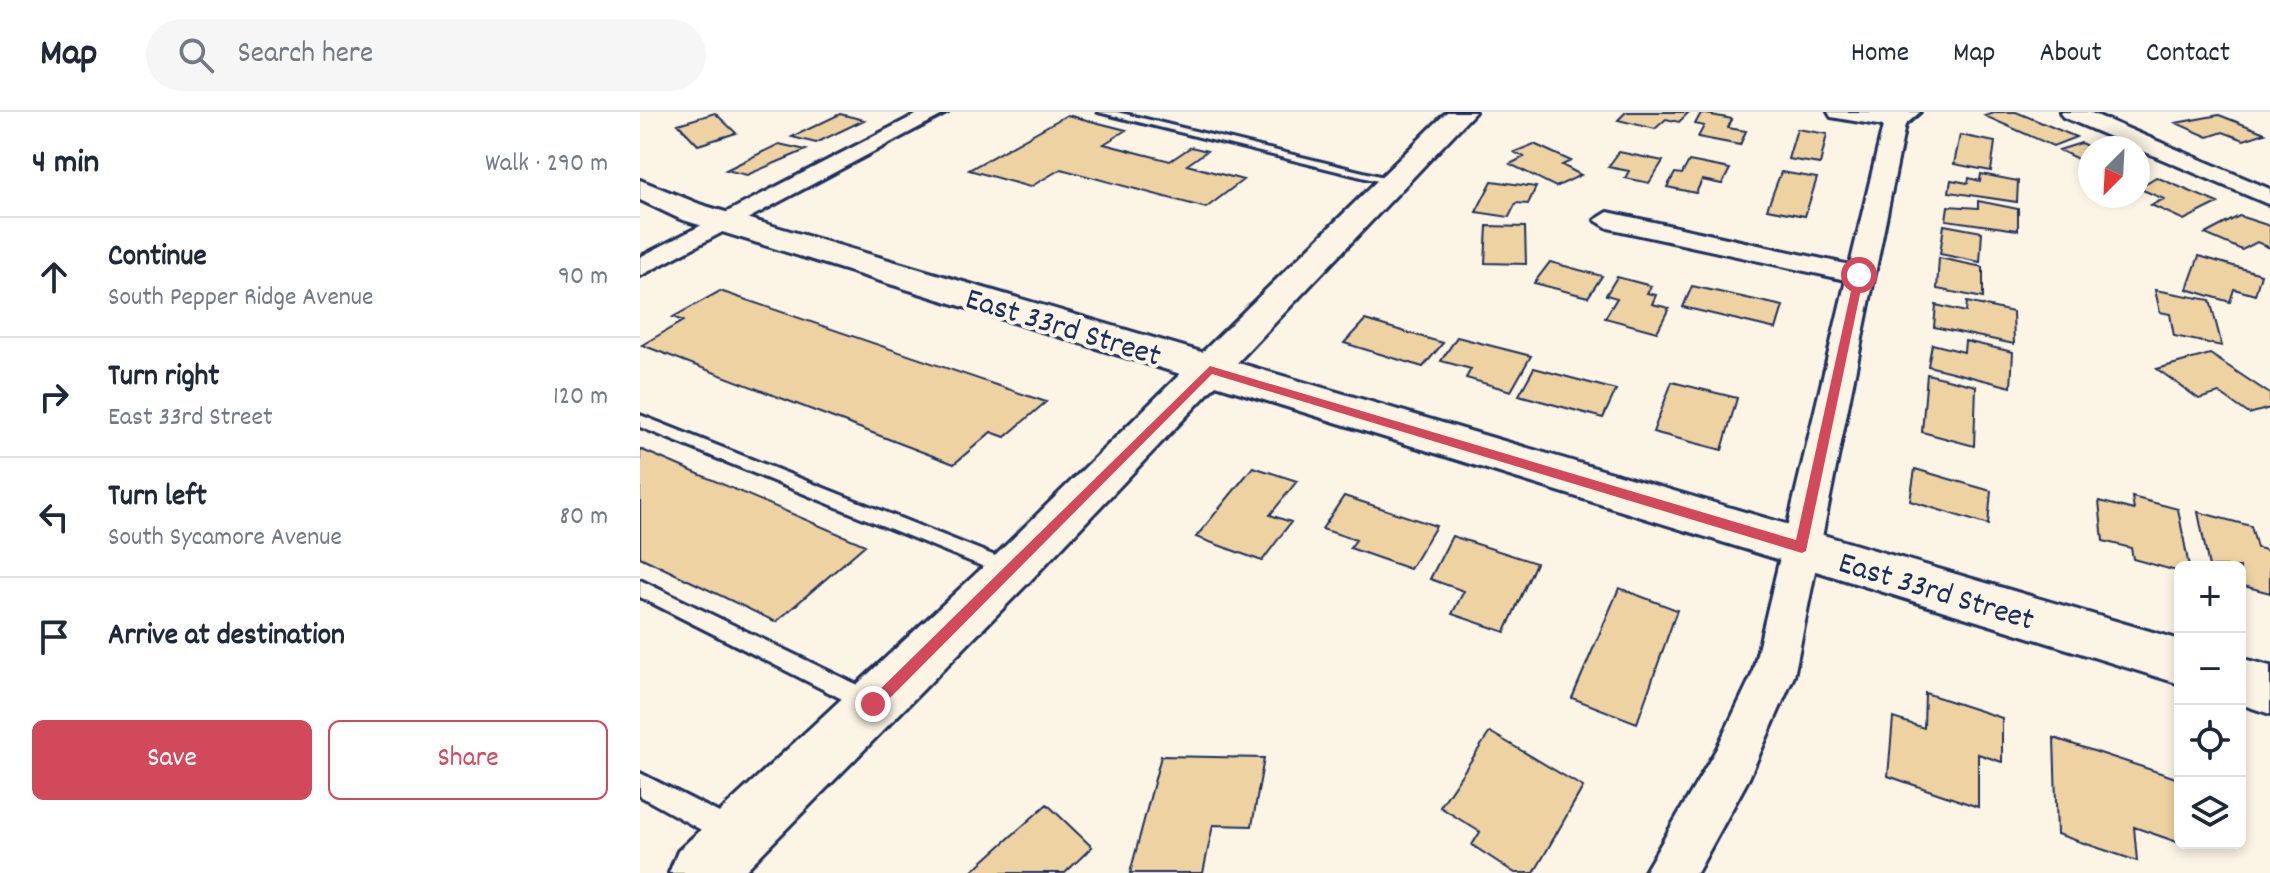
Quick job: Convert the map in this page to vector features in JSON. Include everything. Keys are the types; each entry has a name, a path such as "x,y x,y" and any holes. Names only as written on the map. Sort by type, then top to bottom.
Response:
{"street":[{"path":"640,268 937,112"},
{"path":"700,873 1011,570 1462,112"},
{"path":"1669,873 1733,763 1773,676 1859,275 1902,117 1839,112"},
{"path":"2071,112 2270,198"},
{"name":"East 33rd Street","path":"640,189 691,212 2174,660"},
{"path":"1608,220 1859,275"},
{"path":"2246,683 2270,690"}],"lane":[{"path":"1103,112 1394,181"},
{"path":"640,421 1011,570"},
{"path":"640,588 873,704"},
{"path":"640,784 738,836"}],"building":[{"path":"1626,112 1689,112 1679,122 1666,119 1655,129 1618,120"},
{"path":"1997,112 2016,112 2076,137 2053,146 1985,116"},
{"path":"715,113 736,133 698,145 678,124"},
{"path":"1701,113 1732,119 1728,128 1746,131 1740,145 1698,137 1704,126 1695,124"},
{"path":"840,114 864,120 816,143 792,137"},
{"path":"1067,115 1126,130 1104,144 1170,161 1191,147 1207,151 1187,165 1243,180 1206,208 1061,169 1030,187 969,170"},
{"path":"2219,115 2265,133 2244,140 2223,132 2208,137 2176,123"},
{"path":"1797,129 1827,134 1820,164 1788,159"},
{"path":"1960,135 1995,142 1991,171 1954,164"},
{"path":"779,144 806,150 747,175 726,170"},
{"path":"1534,144 1571,161 1562,165 1581,175 1556,187 1510,164 1524,157 1514,152"},
{"path":"2078,144 2078,159 2059,150"},
{"path":"1619,152 1663,161 1649,183 1625,178 1629,171 1608,167"},
{"path":"1689,161 1730,169 1722,184 1702,180 1696,193 1667,187 1675,173 1682,174"},
{"path":"1781,172 1817,178 1805,216 1767,209"},
{"path":"1981,174 2018,181 2017,202 1949,192 1951,180 1968,183 1969,178 1980,181"},
{"path":"2156,177 2218,203 2184,220 2151,205 2164,199 2150,193 2150,181"},
{"path":"1492,181 1536,187 1528,204 1516,203 1509,217 1476,212"},
{"path":"1978,201 2018,209 2018,230 1946,220 1948,206 1978,208"},
{"path":"2239,216 2270,226 2270,248 2257,242 2242,250 2205,234"},
{"path":"1944,225 1982,232 1980,262 1940,254"},
{"path":"1487,226 1525,227 1526,264 1485,263"},
{"path":"2199,256 2261,274 2255,295 2234,289 2230,302 2187,289"},
{"path":"1939,258 1983,267 1983,298 1937,289"},
{"path":"1550,262 1602,276 1588,297 1534,283"},
{"path":"1617,277 1651,286 1647,293 1656,295 1652,304 1669,308 1657,332 1605,318 1617,298 1606,295"},
{"path":"1692,286 1783,306 1776,329 1683,307"},
{"path":"2155,290 2210,300 2222,346 2174,336 2170,314 2160,312"},
{"path":"720,291 1046,402 1005,437 991,432 954,464 642,345 683,321 673,317"},
{"path":"1967,302 2013,312 2014,344 1934,327 1936,305 1966,312"},
{"path":"1365,320 1443,343 1423,367 1344,343"},
{"path":"1457,337 1531,356 1511,391 1466,378 1471,369 1441,361"},
{"path":"1965,341 2013,352 2011,387 1928,366 1932,344 1964,352"},
{"path":"2210,354 2270,394 2270,408 2249,414 2219,393 2199,399 2157,369"},
{"path":"1534,368 1616,390 1603,418 1519,395"},
{"path":"1927,374 1976,386 1974,446 1922,432"},
{"path":"1672,382 1737,398 1722,450 1653,432"},
{"path":"640,449 865,545 776,622 640,557"},
{"path":"1253,467 1297,481 1270,515 1291,522 1262,561 1196,537"},
{"path":"1915,469 1991,491 1988,525 1910,501"},
{"path":"1344,496 1436,526 1410,569 1350,548 1356,540 1322,529"},
{"path":"2132,497 2178,509 2188,561 2174,561 2174,570 2133,559 2131,548 2103,541 2099,501 2134,510"},
{"path":"2198,512 2251,526 2257,548 2270,551 2270,593 2246,587 2246,561 2208,561"},
{"path":"1452,536 1536,563 1505,632 1452,614 1464,591 1430,579"},
{"path":"1619,588 1677,610 1637,723 1572,698"},
{"path":"1925,693 2002,718 2002,762 1978,754 1978,807 1888,776 1893,718 1924,728"},
{"path":"1490,732 1583,787 1534,873 1515,873 1472,845 1480,832 1440,807"},
{"path":"2054,738 2174,777 2174,841 2134,827 2137,861 2057,834"},
{"path":"1161,756 1264,758 1252,826 1213,825 1203,873 1130,873"},
{"path":"1047,804 1092,847 1065,873 970,873"}],"route":[{"path":"873,704 1210,369 1802,547 1859,275"}]}
